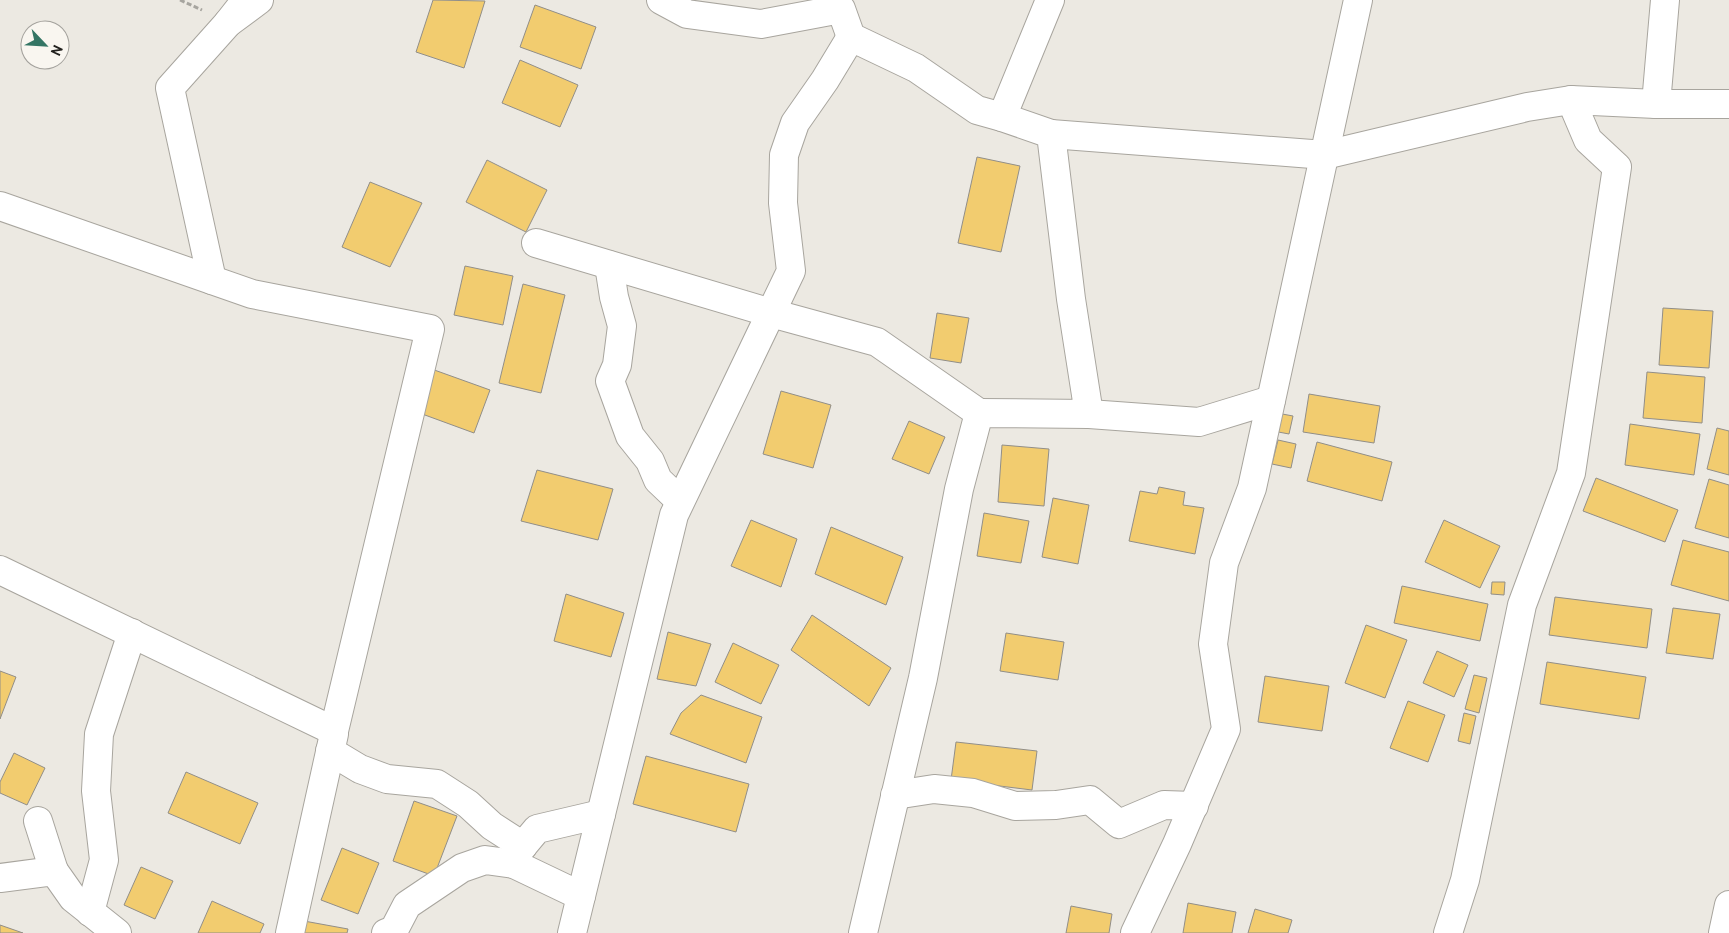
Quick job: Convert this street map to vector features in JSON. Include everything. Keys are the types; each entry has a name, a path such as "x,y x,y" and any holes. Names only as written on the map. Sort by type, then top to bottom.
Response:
{"street":[{"path":"212,280 170,88 246,0"},
{"path":"228,22 259,0"},
{"path":"661,0 688,14 761,24 841,10 852,37 916,68 977,110 1051,134 1325,155 1527,107 1571,100 1656,104 1729,104"},
{"path":"1002,117 1050,0"},
{"path":"1135,933 1178,844 1226,729 1214,644 1224,563 1252,488 1358,0"},
{"path":"1656,104 1664,0"},
{"path":"572,933 674,515 791,271 783,203 784,155 794,123 825,80 852,37"},
{"path":"1448,933 1464,880 1522,605 1571,473 1617,167 1588,140 1571,100"},
{"path":"1051,134 1071,298 1089,414"},
{"path":"0,206 252,294 430,328 332,741 290,933"},
{"path":"536,243 771,313 877,342 979,413 1089,414 1199,422 1271,400"},
{"path":"609,265 614,297 622,326 617,366 610,382 630,436 650,461 658,480 680,501"},
{"path":"863,933 923,678 959,489 979,413"},
{"path":"0,570 132,633 332,741 360,769 387,779 437,784 468,804 492,826 518,855 581,896"},
{"path":"90,912 104,860 96,791 99,734 132,633"},
{"path":"895,795 934,790 973,793 1015,806 1056,805 1090,800 1119,824 1164,805 1194,806"},
{"path":"386,933 394,930 407,905 462,868 485,860 518,855 537,829 601,814"},
{"path":"38,821 54,871 73,898 117,933"},
{"path":"0,878 54,871"},
{"path":"1723,933 1729,905"}],"building":[{"path":"433,0 485,1 464,68 416,52"},
{"path":"535,5 596,27 581,69 520,47"},
{"path":"520,60 578,85 560,127 502,103"},
{"path":"977,157 1020,166 1001,252 958,243"},
{"path":"487,160 547,190 526,232 466,202"},
{"path":"370,182 422,203 390,267 342,247"},
{"path":"465,266 513,276 503,325 454,315"},
{"path":"523,284 565,295 541,393 499,383"},
{"path":"1663,308 1713,311 1709,368 1659,365"},
{"path":"937,313 969,318 961,363 930,358"},
{"path":"426,367 490,390 474,433 414,411"},
{"path":"1647,372 1705,377 1702,423 1643,418"},
{"path":"781,391 831,405 813,468 763,454"},
{"path":"1309,394 1380,406 1374,443 1303,432"},
{"path":"1277,413 1293,416 1289,434 1273,431"},
{"path":"909,421 945,437 929,474 892,459"},
{"path":"1630,424 1700,434 1694,475 1625,465"},
{"path":"1717,428 1729,431 1729,475 1707,469"},
{"path":"1278,440 1296,444 1291,468 1272,464"},
{"path":"1317,442 1392,462 1382,501 1307,481"},
{"path":"1002,445 1049,449 1044,506 998,502"},
{"path":"537,470 613,489 598,540 521,521"},
{"path":"1596,478 1678,510 1665,542 1583,511"},
{"path":"1709,479 1729,485 1729,538 1695,528"},
{"path":"1159,487 1185,492 1183,505 1204,508 1195,554 1129,541 1140,491 1157,494"},
{"path":"1053,498 1089,505 1078,564 1042,557"},
{"path":"984,513 1029,521 1021,563 977,556"},
{"path":"751,520 797,539 781,587 731,566"},
{"path":"1444,520 1500,546 1480,588 1425,562"},
{"path":"831,527 903,557 886,605 815,574"},
{"path":"1683,540 1729,552 1729,601 1671,585"},
{"path":"1492,582 1505,582 1504,595 1491,594"},
{"path":"1402,586 1488,604 1480,641 1394,623"},
{"path":"566,594 624,613 611,657 554,641"},
{"path":"1555,597 1652,609 1647,648 1549,635"},
{"path":"1673,608 1720,614 1713,659 1666,653"},
{"path":"812,615 891,668 869,706 791,650"},
{"path":"1366,625 1407,640 1385,698 1345,683"},
{"path":"668,632 711,644 696,686 657,679"},
{"path":"1006,633 1064,642 1058,680 1000,671"},
{"path":"733,643 779,665 761,704 715,682"},
{"path":"1437,651 1468,665 1454,697 1423,683"},
{"path":"1547,662 1646,677 1639,719 1540,704"},
{"path":"0,671 16,677 0,719"},
{"path":"1474,675 1487,678 1479,713 1465,709"},
{"path":"1265,676 1329,686 1322,731 1258,722"},
{"path":"701,695 762,717 746,763 670,734 681,713"},
{"path":"1408,701 1445,715 1428,762 1390,748"},
{"path":"1464,713 1476,716 1470,744 1458,741"},
{"path":"956,742 1037,751 1032,790 951,780"},
{"path":"14,753 45,768 27,805 0,793 0,782"},
{"path":"646,756 749,784 736,832 633,804"},
{"path":"186,772 258,803 240,844 168,813"},
{"path":"414,801 457,816 434,876 393,861"},
{"path":"342,848 379,863 358,914 321,900"},
{"path":"141,867 173,881 155,919 124,905"},
{"path":"212,901 264,924 260,933 198,933"},
{"path":"1188,903 1236,912 1232,933 1183,933"},
{"path":"1071,906 1112,914 1109,933 1066,933"},
{"path":"1255,909 1292,920 1288,933 1248,933"},
{"path":"304,921 348,929 347,933 301,933"},
{"path":"0,925 23,933 0,933"}]}
